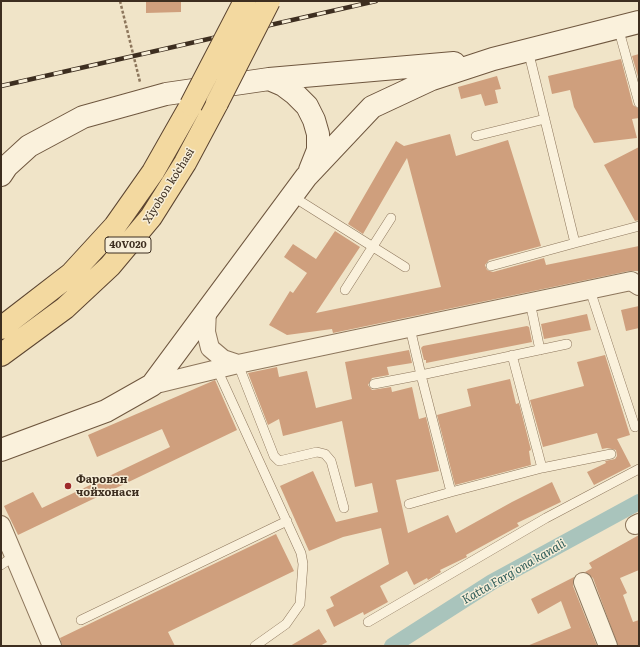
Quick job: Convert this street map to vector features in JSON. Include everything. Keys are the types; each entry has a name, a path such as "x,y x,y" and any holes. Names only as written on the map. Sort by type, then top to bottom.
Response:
{"main road":[{"name":"Xiyobon koʻchasi","path":"1,328 71,274 114,226 153,172 191,105 245,1"},
{"name":"Xiyobon koʻchasi","path":"1,354 65,308 110,266 151,217 184,163 217,103 269,1"},
{"path":"1,450 106,411 152,385 306,177 372,107 432,79 493,59 639,22"},
{"path":"1,175 7,166 29,146 82,118 166,94 269,78 493,59"},
{"path":"269,78 296,94 307,106 314,120 318,134 318,150 306,177"}],"street":[{"path":"152,385 238,364 631,281 639,286"},
{"path":"207,310 206,332 210,348 223,359 238,364"},
{"path":"1,525 8,561 52,646"},
{"path":"583,582 608,646"}],"lane":[{"path":"618,27 639,103"},
{"path":"528,50 575,243"},
{"path":"476,136 545,119"},
{"path":"292,196 404,267"},
{"path":"345,290 391,218"},
{"path":"491,266 639,226"},
{"path":"590,290 635,427"},
{"path":"530,302 540,350"},
{"path":"410,328 451,492"},
{"path":"374,384 567,344"},
{"path":"512,355 542,468"},
{"path":"238,364 274,456 279,461 317,452 325,454 331,461 344,508"},
{"path":"217,369 287,521 301,553 303,564 300,604 286,624 255,646"},
{"path":"409,504 542,468 611,454"},
{"path":"368,622 546,518 639,469"},
{"path":"81,620 287,521"}],"path":[{"path":"120,1 145,100"}],"building":[{"path":"146,1 181,1 181,12 146,13"},
{"path":"639,54 639,80 632,56"},
{"path":"621,59 633,105 639,109 639,118 632,119 637,138 594,143 574,107 570,90 552,94 548,76"},
{"path":"497,76 501,89 495,90 498,103 485,106 481,94 461,99 458,87"},
{"path":"450,134 456,156 508,140 541,246 489,260 485,265 487,270 493,272 544,258 546,265 639,246 639,271 629,271 333,333 332,329 287,335 269,325 290,291 293,293 307,273 284,257 293,244 316,259 335,231 360,247 316,313 441,287 407,158 363,234 348,224 396,141 404,146"},
{"path":"639,147 639,220 635,221 604,165"},
{"path":"639,306 639,328 626,331 621,310"},
{"path":"587,314 591,330 544,339 541,324"},
{"path":"527,326 529,327 532,342 426,363 426,360 424,360 421,348 423,346"},
{"path":"409,350 412,363 387,367 389,375 372,378 368,385 372,390 391,387 392,392 412,387 419,419 426,417 439,471 396,480 408,533 448,515 456,533 552,482 561,502 517,523 519,526 466,555 467,557 440,570 441,572 428,580 427,578 414,585 407,571 380,586 388,602 364,615 363,612 334,627 326,610 334,606 330,597 389,564 381,528 343,537 309,551 280,486 313,471 336,522 378,512 372,483 355,487 342,421 283,436 279,419 268,425 248,373 277,367 279,377 307,371 316,408 352,399 345,362"},
{"path":"605,355 630,435 617,439 631,466 594,485 587,472 606,463 605,461 615,459 617,456 616,450 607,448 602,449 597,433 543,447 530,400 584,386 577,362"},
{"path":"510,379 516,404 519,403 531,450 529,451 531,465 455,485 437,415 471,406 467,389"},
{"path":"215,380 237,430 18,535 4,506 33,492 42,508 170,447 162,429 97,457 88,435"},
{"path":"276,534 294,571 168,632 175,646 62,646 60,638"},
{"path":"639,535 639,570 620,578 627,593 623,595 633,622 639,620 639,646 618,646 593,578 585,572 592,568 589,563"},
{"path":"574,577 573,586 597,646 527,646 571,628 561,601 538,614 531,599"},
{"path":"319,629 327,642 320,646 290,646"}],"waterway":[{"name":"Katta Farg'ona kanali","path":"392,646 492,582 639,502"}],"railway":[{"path":"1,86 376,1"}],"place":[{"name":"Фаровон чойхонаси","path":"68,486"}]}
